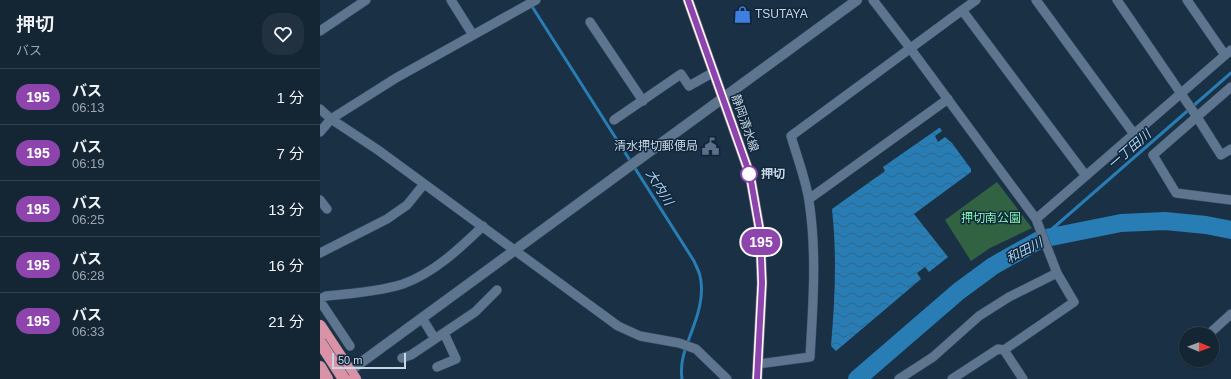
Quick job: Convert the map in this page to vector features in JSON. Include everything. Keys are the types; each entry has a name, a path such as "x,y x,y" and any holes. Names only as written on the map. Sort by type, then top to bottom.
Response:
{"highway":[{"path":"320,326 349,376"},
{"path":"320,342 349,376"},
{"path":"320,367 328,379"}],"main road":[{"name":"静岡清水線","path":"688,0 750,175 760,232 762,283 757,379"}],"street":[{"path":"320,31 366,0"},
{"path":"451,0 473,35"},
{"path":"339,379 349,376 422,318 857,0"},
{"path":"873,0 1036,219 1057,273 1074,302 1004,350 998,349 952,379"},
{"path":"758,364 810,357 814,289 814,239 809,199 791,136 976,0"},
{"path":"1036,0 1134,134"},
{"path":"1117,0 1197,117 1221,156 1231,149"},
{"path":"1036,219 1228,53 1187,0"},
{"path":"320,132 331,119 396,78 531,1"},
{"path":"962,10 1086,176"},
{"path":"590,22 643,100"},
{"path":"614,120 681,74 689,86 714,72"},
{"path":"1231,87 1153,155 1176,193 1231,200"},
{"path":"809,199 948,99"},
{"path":"320,109 331,119 378,150 618,326 640,336 680,343 696,349 727,379"},
{"path":"320,253 388,219 407,205 424,184"},
{"path":"320,200 326,209"},
{"path":"350,346 320,300 326,296 390,287 422,276 452,254 483,226"},
{"path":"899,379 933,357 979,316 1009,297 1057,273"},
{"path":"402,358 411,355 475,312 497,290"},
{"path":"1217,327 1231,314"},
{"path":"422,318 435,339"},
{"path":"436,367 456,359 444,332"},
{"path":"1004,350 1023,379"}],"green space":[{"name":"押切南公園","path":"997,182 1032,228 990,248 971,261 945,220"}],"water":[{"path":"939,128 942,131 935,136 938,142 945,137 952,143 971,169 971,172 914,214 948,257 929,272 925,267 917,273 921,279 836,351 831,346 835,278 835,244 832,209 885,171 883,167"}],"waterway":[{"name":"大内川","path":"532,4 533,8 694,261 700,274 702,288 700,307 683,358 681,372 682,379"},
{"name":"一丁田川","path":"1044,236 1231,73"},
{"name":"和田川","path":"857,379 959,291 993,266 1041,239 1121,223 1165,221 1206,225 1231,230"}],"bus line":[{"name":"195","path":"688,0 750,175 760,232 762,283 757,379"}],"place":[{"name":"TSUTAYA","path":"742,14"},
{"name":"清水押切郵便局","path":"711,146"},
{"name":"押切","path":"749,174"}]}
